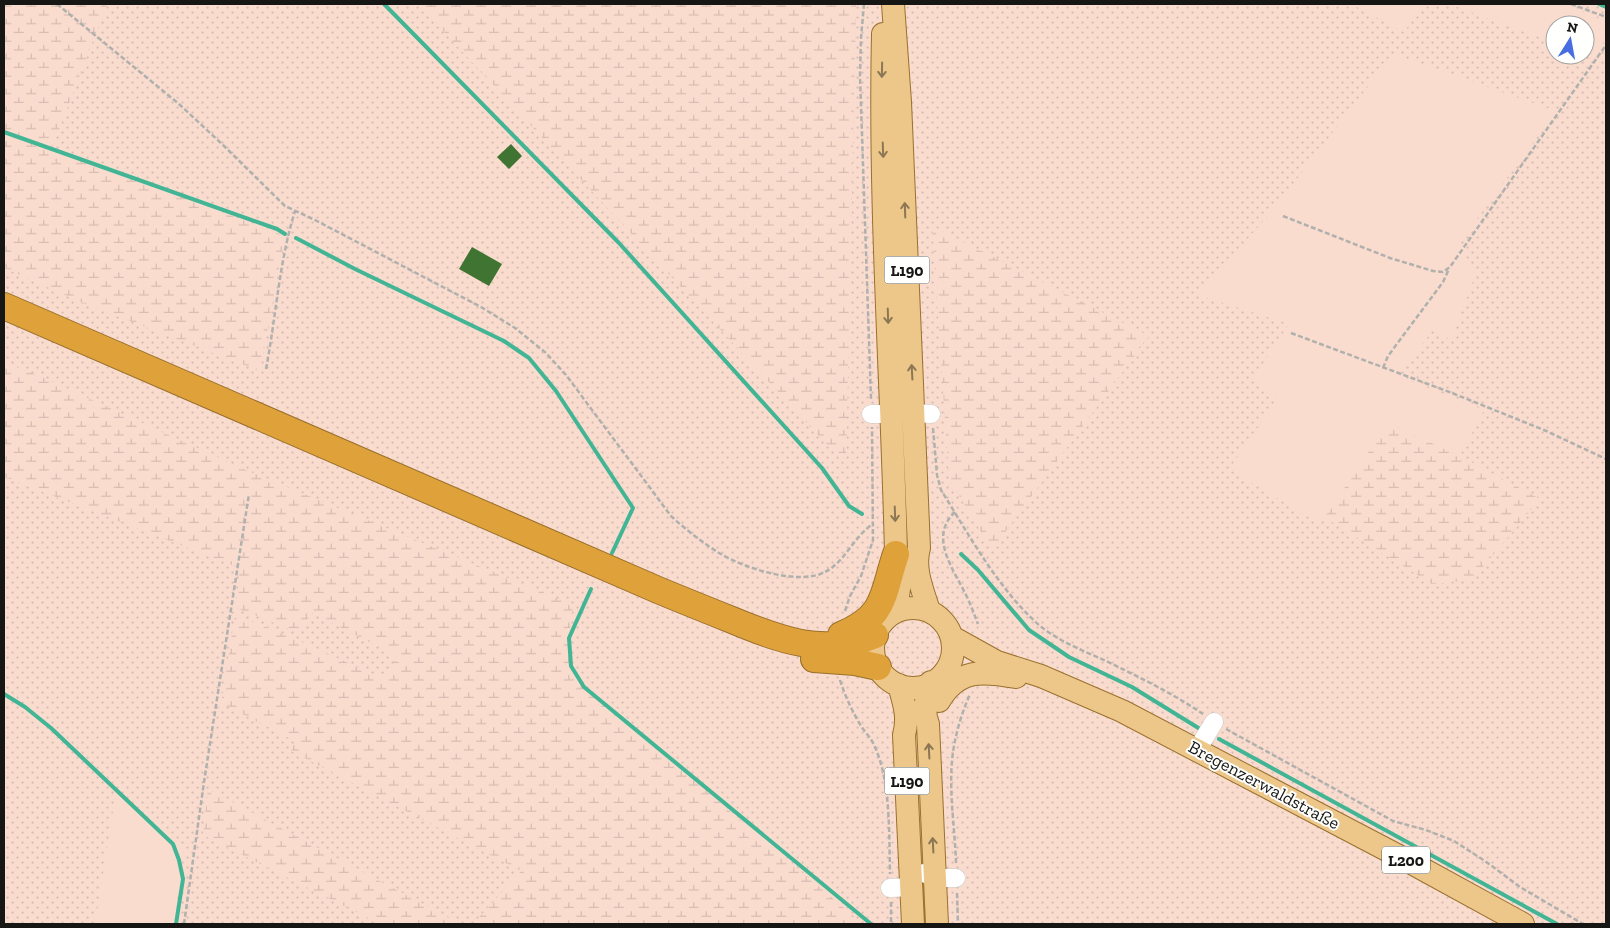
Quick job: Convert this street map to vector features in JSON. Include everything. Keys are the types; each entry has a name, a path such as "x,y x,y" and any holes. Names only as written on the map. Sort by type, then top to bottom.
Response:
{"highway":[{"path":"4,306 658,590 789,642 843,645 875,635"},
{"path":"4,324 734,635 782,653 834,668 855,662 878,667"},
{"path":"803,644 835,637 870,618 885,596 908,551"}],"main road":[{"name":"L190","path":"886,4 883,30 882,102 902,414 908,551 917,563 918,575 929,612"},
{"name":"L190","path":"893,4 900,102 902,414 900,418 902,422 904,457 908,465 916,472 908,551 901,567 895,612"},
{"path":"908,551 927,562 930,578 941,602 964,629 987,645 1029,663 1041,676"},
{"path":"939,676 914,688 899,686 891,681 878,667 874,651 875,635 881,624 895,612 904,608 910,608 929,612 939,618 947,626 952,637"},
{"name":"L190","path":"937,924 946,878 928,724 924,716 924,706 939,676 953,654 952,637"},
{"name":"Bregenzerwaldstraße","path":"952,637 987,654 997,662"},
{"name":"Bregenzerwaldstraße","path":"939,676 964,662 997,662 1041,676 1122,712 1197,750 1523,924"},
{"path":"834,668 872,681 879,687 896,716 898,725 904,735"},
{"path":"928,724 946,689 966,676 984,672 1017,677 1041,676"},
{"name":"L190","path":"899,686 908,724 904,735 910,859 901,888 914,924"}],"lane":[{"path":"1197,750 1214,722"},
{"path":"910,859 921,872 946,878"}],"path":[{"path":"57,4 179,104 285,206 482,307 515,328 546,353 566,376 670,516 689,533 721,554 741,563 778,575 794,577 815,576 834,566 844,557 864,530 873,524"},
{"path":"1571,4 1606,17"},
{"path":"1383,368 1388,356 1443,282 1450,267 1606,45"},
{"path":"266,369 282,265 295,211"},
{"path":"1283,216 1390,258 1433,271 1444,272 1450,267"},
{"path":"1291,333 1544,430 1606,460"},
{"path":"843,614 869,555 873,540 873,524 902,414"},
{"path":"184,924 249,494"},
{"path":"978,624 965,593 950,568 944,551 944,532 949,517 955,512 1007,592 1040,626 1062,640 1151,683 1185,702 1214,722 1393,821 1426,830 1454,841 1485,860 1520,887 1583,924"},
{"path":"834,668 846,698 861,727 874,744 884,775 889,833 901,888 892,924"},
{"path":"958,924 946,878 952,760 963,710 971,689"}],"green space":[{"path":"4,4 1606,4 1606,924 4,924"},
{"path":"4,4 107,4 52,148 285,236 260,371 83,303 4,268"},
{"path":"418,4 856,4 846,465"},
{"path":"1353,4 1413,4 1421,8 1404,32"},
{"path":"1449,4 1562,4 1590,15 1545,15 1545,39"},
{"path":"1595,17 1606,21 1606,38 1595,54"},
{"path":"1393,54 1556,111 1460,242 1475,276 1451,340 1433,330 1398,376 1484,410 1460,456 1388,423 1320,524 1229,469 1278,399 1252,380 1289,324 1198,295 1273,210"},
{"path":"932,226 1149,336 992,550 949,479"},
{"path":"4,362 44,378 241,468 573,605 569,638 571,666 584,687 863,924 473,924 521,871 291,751 295,741 221,703 235,615 293,638 384,679 397,656 312,613 297,632 236,608 240,568 4,477"},
{"path":"1388,423 1460,456 1540,499 1472,580 1432,584 1324,517"},
{"path":"208,789 460,924 380,924 203,835"},
{"path":"116,792 184,849 174,924 95,924"}],"building":[{"path":"511,144 522,156 509,169 497,157"},
{"path":"472,247 502,264 489,286 459,269"}],"waterway":[{"path":"384,4 619,243 822,468 849,506 862,514"},
{"path":"1599,4 1606,7"},
{"path":"4,132 277,229 285,234"},
{"path":"296,238 355,269 504,341 529,358 556,391 633,508 612,553"},
{"path":"961,554 978,570 1029,630 1069,657 1132,687 1200,729"},
{"path":"591,589 569,638 571,666 584,687 871,924"},
{"path":"4,694 25,707 51,728 173,844 183,879 176,924"},
{"path":"1219,739 1557,924"}]}
